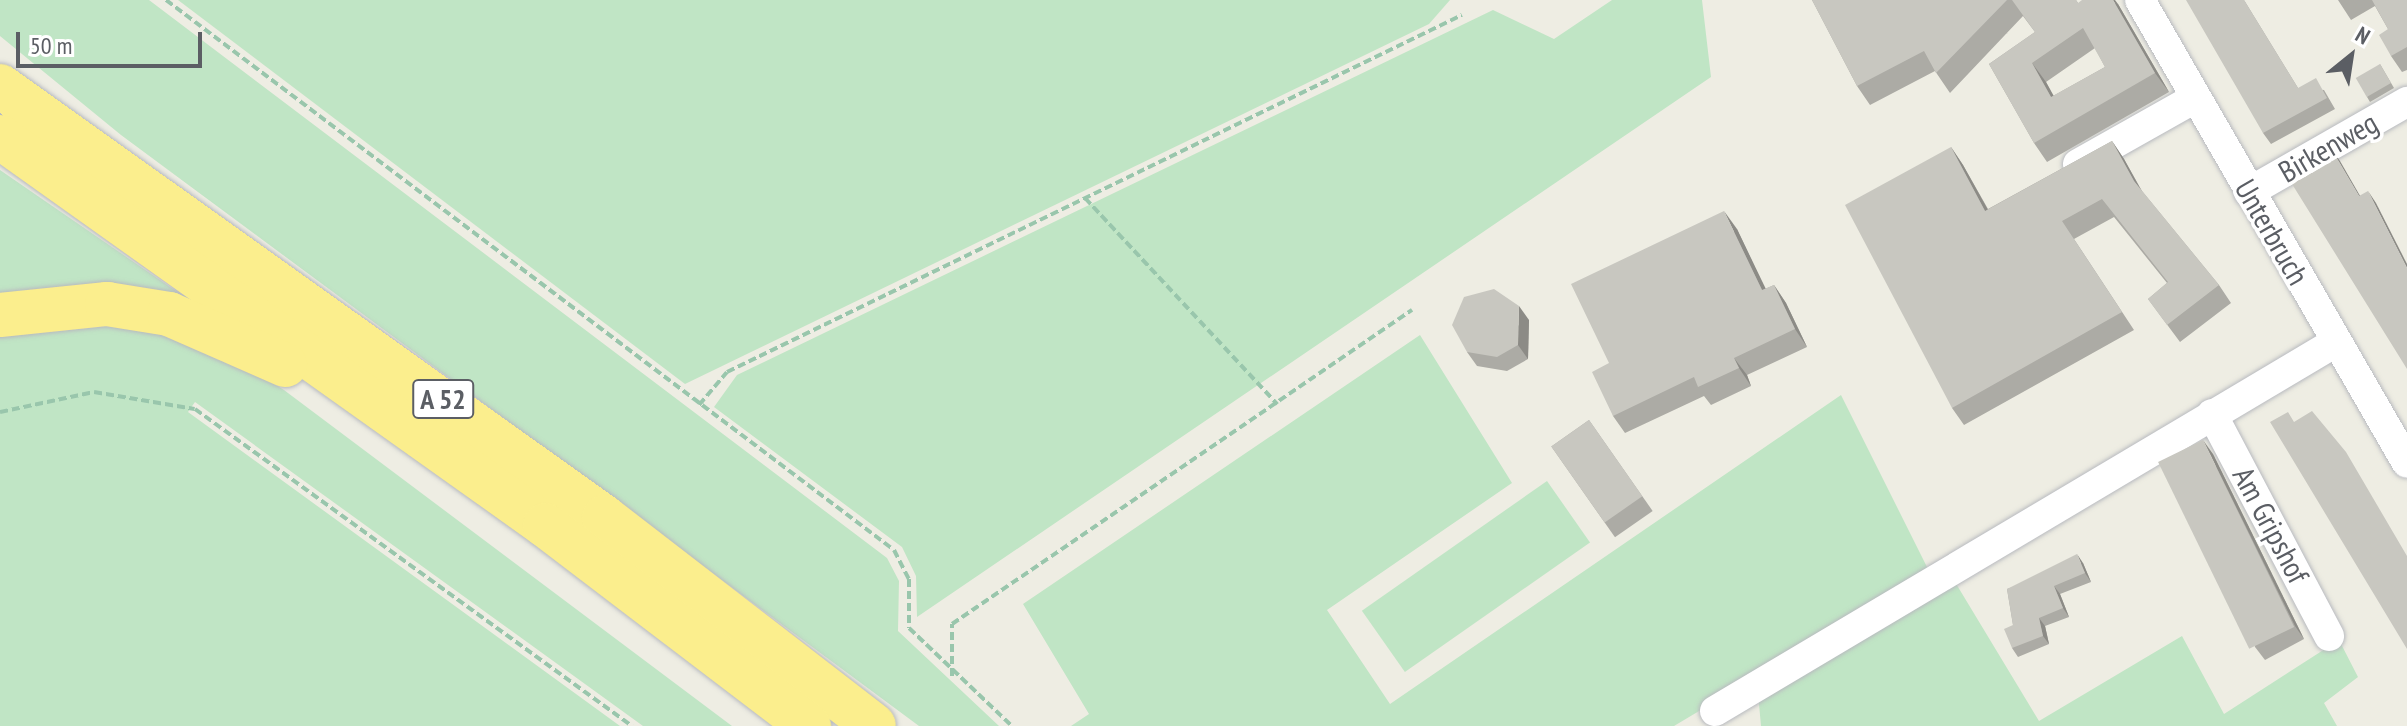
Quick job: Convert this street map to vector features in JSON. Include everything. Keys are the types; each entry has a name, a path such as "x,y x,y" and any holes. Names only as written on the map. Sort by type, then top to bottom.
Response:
{"highway":[{"name":"A 52","path":"0,86 592,507 874,726"},
{"name":"A 52","path":"0,137 377,403 809,726"},
{"path":"0,315 107,304 169,314 377,403"}],"street":[{"name":"Unterbruch","path":"2140,0 2407,463"},
{"path":"2059,175 2195,98"},
{"name":"Birkenweg","path":"2249,192 2407,102"},
{"path":"1715,711 2108,474 2336,342"},
{"name":"Am Gripshof","path":"2212,414 2329,636"}],"path":[{"path":"166,0 894,550 909,579 909,628 952,676 1012,726"},
{"path":"699,405 727,372 1462,15"},
{"path":"1085,198 1277,404"},
{"path":"952,676 952,624 1412,310"},
{"path":"0,412 94,392 195,409 632,726"}],"green space":[{"path":"0,0 149,0 887,558 899,581 898,631 999,726 919,726 121,135 0,36"},
{"path":"178,0 1450,0 1429,24 685,384"},
{"path":"1612,0 1702,0 1711,77 917,617 916,576 902,547 714,407 737,375 1493,10 1554,39"},
{"path":"0,170 205,311 0,305"},
{"path":"108,326 161,333 239,362 284,390 732,726 643,726 195,402 188,412 620,726 0,726 0,337"},
{"path":"1420,335 1512,483 1327,610 1390,704 1841,395 1930,573 1674,726 1071,726 1089,714 1023,604"},
{"path":"1547,481 1590,542 1405,672 1362,611"},
{"path":"1952,577 2039,721 2182,636 2224,714 2339,640 2358,677 2324,703 2337,726 1761,726 1758,693"}],"building":[{"path":"1812,0 2007,0 1936,73 1924,51 1857,86"},
{"path":"2012,0 2076,0 2078,3 2082,0 2113,0 2155,73 2034,143 1989,64 2035,32","holes":["2083,28 2105,67 2051,97 2032,63"]},
{"path":"2186,0 2244,0 2298,88 2316,78 2327,98 2263,133"},
{"path":"2372,0 2407,0 2407,47 2391,56 2379,35 2388,29"},
{"path":"2380,64 2391,83 2367,97 2356,78"},
{"path":"2112,141 2134,181 2219,285 2167,325 2148,299 2168,282 2102,199 2062,221 2122,312 1952,408 1845,205 1951,147 1985,211"},
{"path":"2332,150 2359,196 2368,191 2407,268 2407,369 2292,184 2320,168 2315,159"},
{"path":"1724,211 1762,290 1774,285 1795,329 1734,358 1739,368 1698,387 1694,377 1613,416 1592,372 1609,363 1571,284"},
{"path":"1494,289 1519,306 1518,345 1497,357 1467,352 1452,325 1464,297"},
{"path":"2312,411 2346,452 2407,556 2407,649 2270,422 2288,412 2294,422"},
{"path":"1589,420 1642,496 1605,523 1551,446"},
{"path":"2203,440 2294,627 2249,649 2158,462"},
{"path":"2077,554 2085,573 2054,586 2063,608 2039,618 2043,636 2012,648 2004,629 2013,625 2007,589"}]}
